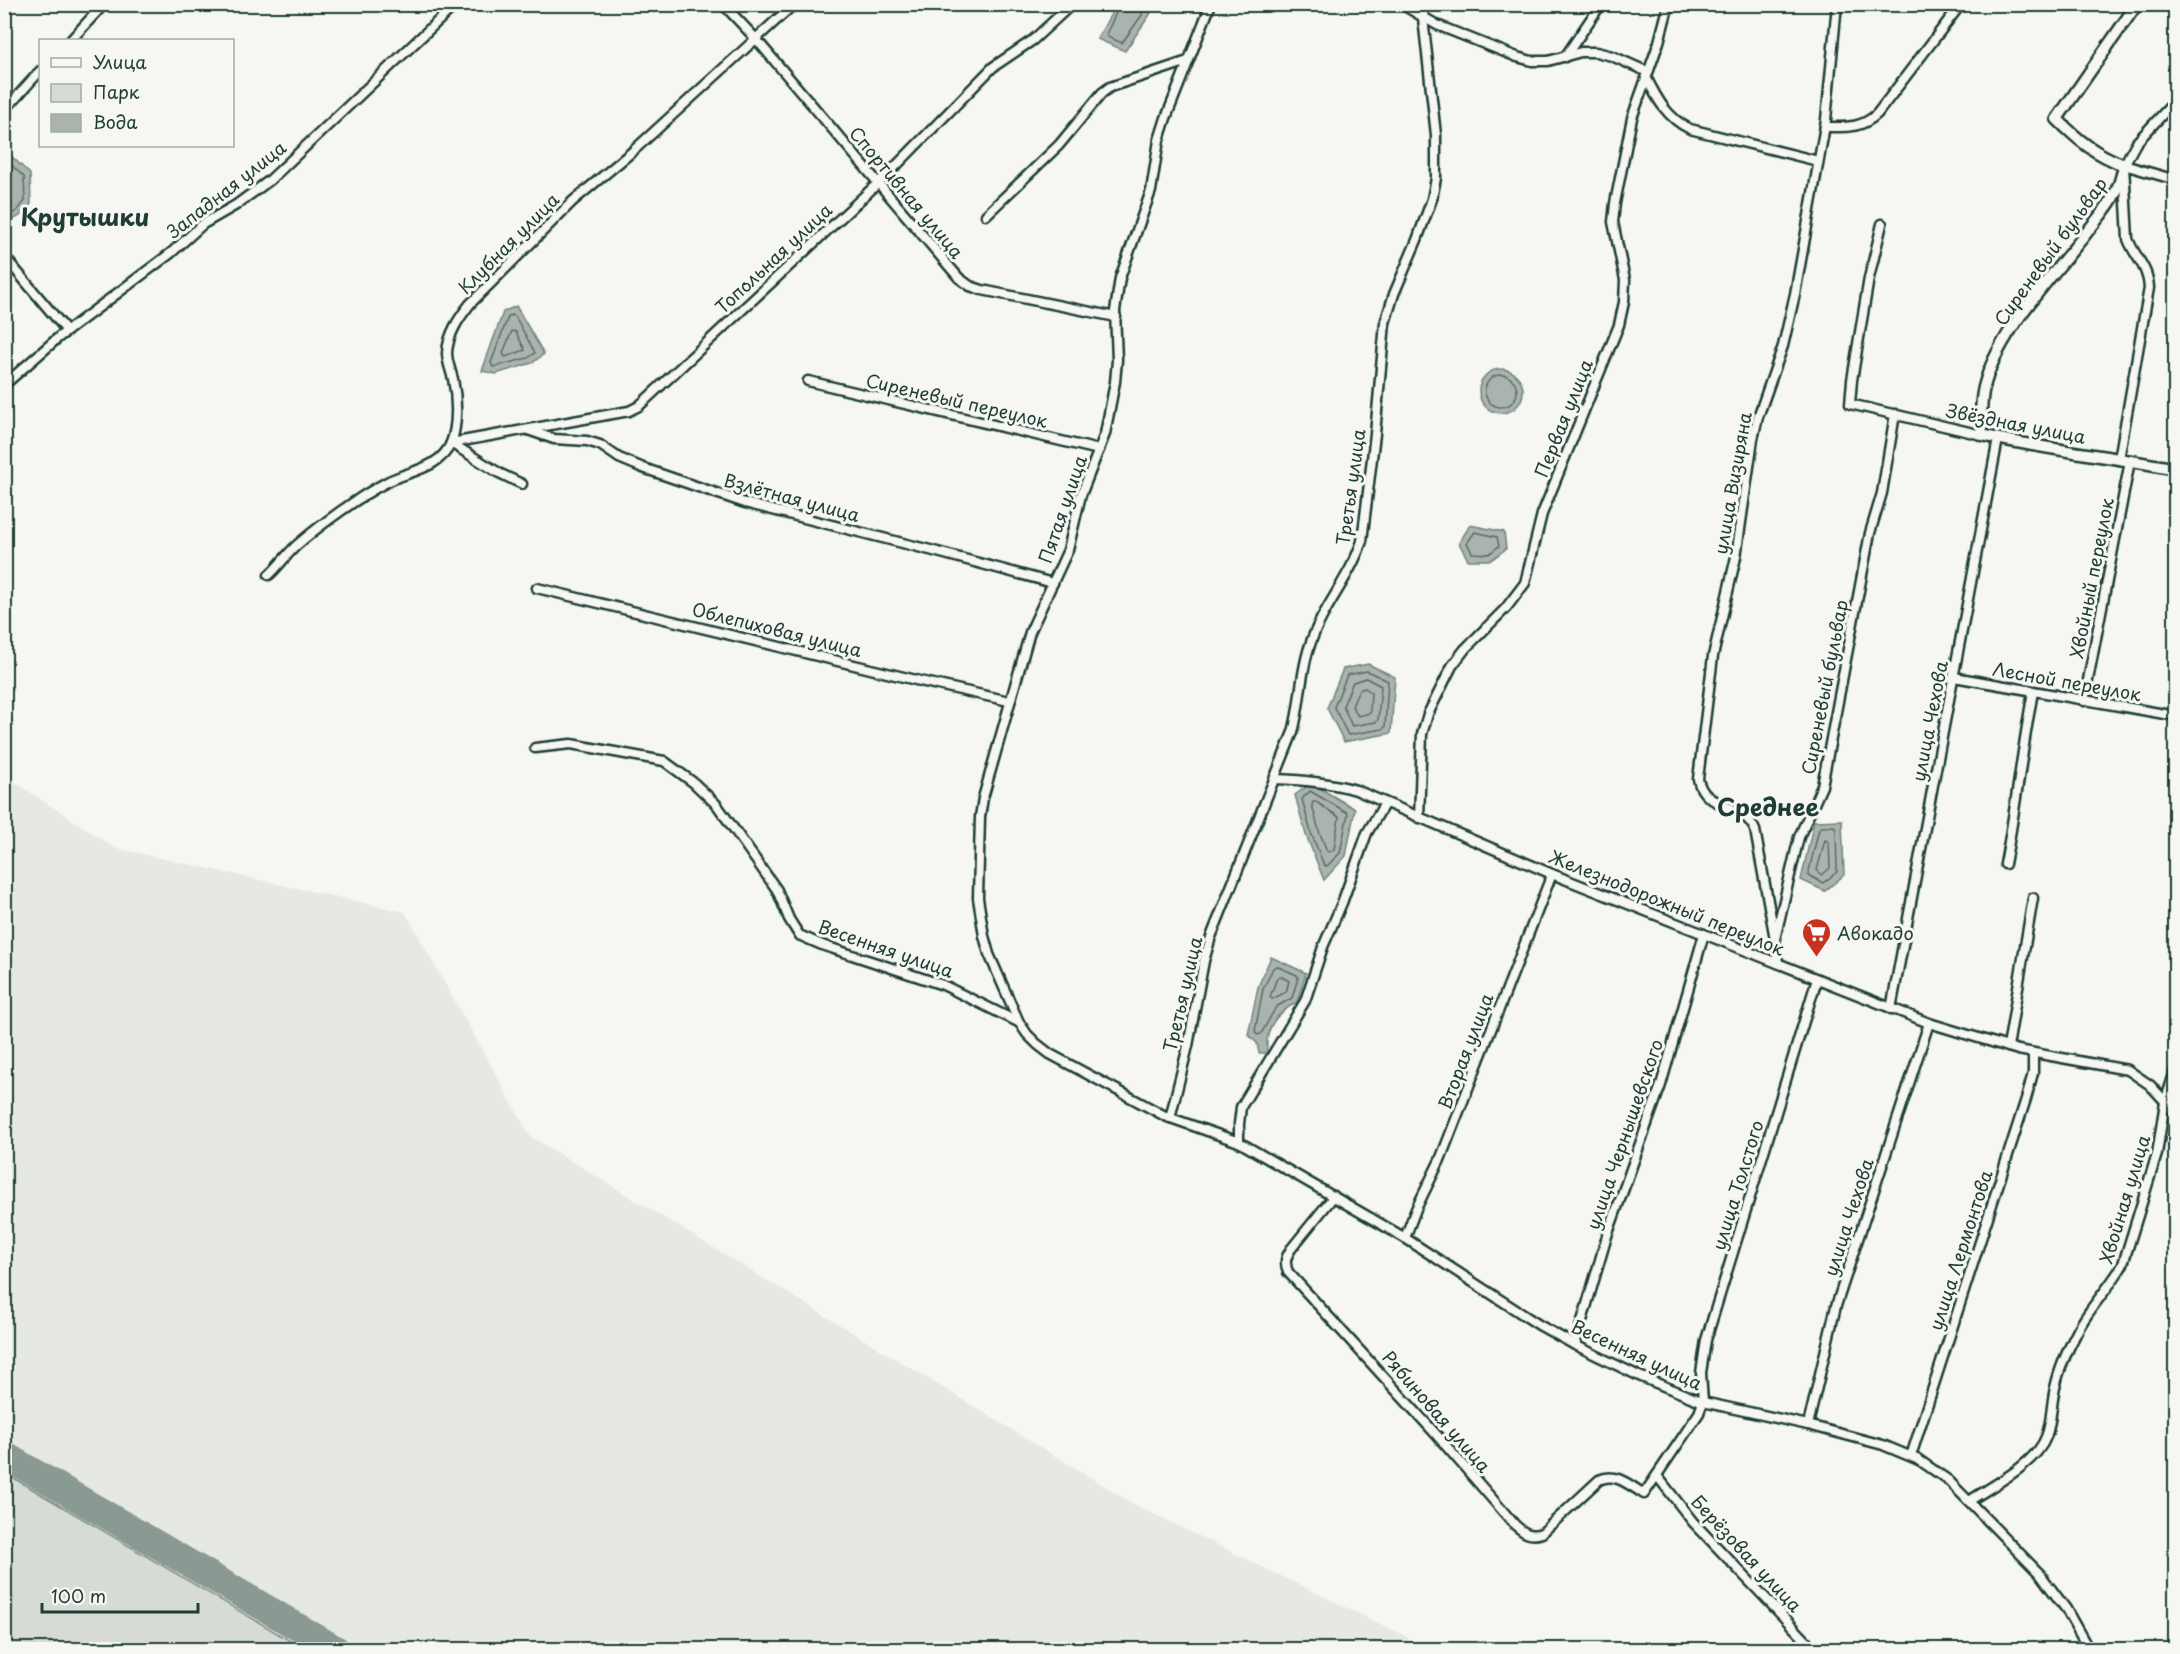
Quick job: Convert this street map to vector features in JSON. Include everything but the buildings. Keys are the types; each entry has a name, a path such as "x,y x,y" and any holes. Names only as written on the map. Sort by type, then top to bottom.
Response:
{"street":[{"path":"72,39 104,4"},
{"name":"Западная улица","path":"4,385 67,331 171,253 203,224 236,205 270,180 456,4"},
{"name":"Спортивная улица","path":"723,4 756,39 948,266 970,286 1116,317"},
{"name":"Клубная улица","path":"450,443 455,393 447,355 452,332 459,318 484,288 555,217 633,151 794,4"},
{"name":"Топольная улица","path":"450,443 629,411 639,406 878,183 993,67 1033,40 1072,4"},
{"name":"Пятая улица","path":"1019,1022 989,954 980,917 978,898 982,798 1030,632 1068,550 1081,495 1100,450 1109,419 1117,360 1116,317 1120,278 1151,191 1159,140 1211,4"},
{"path":"1401,4 1423,18 1532,61 1548,61 1581,52 1596,52 1612,56 1647,75 1663,108 1678,123 1690,129 1818,161"},
{"name":"Третья улица","path":"1170,1118 1211,936 1298,715 1309,647 1362,541 1376,434 1385,323 1394,294 1417,240 1436,178 1436,135 1423,18 1424,4"},
{"path":"1565,57 1601,4"},
{"name":"Первая улица","path":"1419,818 1422,734 1428,714 1452,666 1465,649 1512,601 1525,583 1542,514 1619,325 1624,302 1625,280 1613,222 1615,203 1624,148 1669,4"},
{"name":"улица Визиряна","path":"1775,939 1755,830 1751,821 1735,809 1706,796 1699,788 1698,779 1713,657 1736,557 1753,439 1758,417 1791,320 1825,127 1837,4"},
{"path":"1825,127 1861,125 1877,114 1961,4"},
{"path":"2137,4 2057,119 2097,153 2124,165 2175,180"},
{"path":"986,215 1059,145 1102,93 1121,83 1188,61"},
{"path":"4,111 39,72"},
{"name":"Сиреневый бульвар","path":"1982,435 1980,413 1982,396 1996,356 2031,302 2117,192 2124,165 2136,143 2175,100"},
{"name":"Хвойный переулок","path":"2084,702 2124,460 2149,288 2145,266 2132,249 2128,239 2124,165"},
{"name":"Звёздная улица","path":"1882,224 1869,278 1850,404 2033,447 2175,470"},
{"path":"4,256 67,331"},
{"name":"Сиреневый переулок","path":"808,381 1100,450"},
{"name":"Сиреневый бульвар","path":"1778,963 1775,939 1799,837 1822,786 1867,550 1882,493 1895,414"},
{"name":"Взлётная улица","path":"528,430 554,439 587,441 600,445 619,458 643,468 745,504 1053,583"},
{"name":"улица Чехова","path":"1891,1009 1998,439"},
{"path":"269,575 296,546 312,533 377,487 435,461 450,443 499,473 522,484"},
{"name":"Облепиховая улица","path":"537,588 1010,701"},
{"name":"Лесной переулок","path":"1954,677 2084,702 2175,716"},
{"path":"2005,864 2014,816 2022,745 2033,692"},
{"name":"Весенняя улица","path":"535,748 571,744 664,762 694,783 717,805 777,890 789,919 799,934 809,940 963,993 1019,1022 1026,1034 1050,1054 1170,1118 1219,1133 1239,1142 1405,1238 1505,1304 1575,1345 1639,1376 1703,1402 1808,1425 1883,1445 1911,1456 1935,1470 1969,1501 2052,1588 2089,1650"},
{"name":"Железнодорожный переулок","path":"1274,779 1338,784 1552,874 1929,1023 2033,1053 2128,1070 2150,1085 2175,1113"},
{"path":"1239,1142 1241,1107 1305,1001 1323,947 1342,903 1367,833 1385,802"},
{"name":"Вторая улица","path":"1405,1238 1448,1140 1552,874"},
{"path":"2008,1047 2033,898"},
{"name":"улица Чернышевского","path":"1575,1345 1607,1236 1660,1085 1704,934"},
{"name":"улица Толстого","path":"1703,1402 1701,1373 1706,1340 1817,979"},
{"name":"улица Чехова","path":"1808,1425 1836,1306 1929,1023"},
{"name":"улица Лермонтова","path":"1911,1456 2026,1100 2032,1072 2033,1053"},
{"name":"Хвойная улица","path":"1969,1501 2019,1468 2035,1454 2046,1439 2055,1387 2077,1331 2123,1264 2157,1154 2165,1102 2175,1068"},
{"name":"Рябиновая улица","path":"1334,1196 1286,1256 1285,1264 1288,1272 1434,1432 1515,1525 1528,1535 1542,1533 1599,1480 1606,1477 1613,1476 1620,1479 1644,1494 1658,1477"},
{"path":"1658,1477 1695,1421 1703,1402"},
{"name":"Берёзовая улица","path":"1658,1477 1693,1522 1815,1650"}],"shaded area":[{"path":"4,775 115,848 405,912 530,1136 1137,1506 1409,1638 1405,1649 5,1649"}],"green space":[{"path":"5,1473 304,1649 5,1649"}],"water":[{"path":"1116,5 1144,5 1151,13 1125,51 1097,39"},
{"path":"5,150 30,174 31,204 20,216 5,224"},
{"path":"516,306 544,354 532,363 496,374 482,371 503,312"},
{"path":"1501,369 1516,376 1523,391 1516,406 1501,413 1486,406 1479,391 1486,376"},
{"path":"1470,525 1504,532 1506,549 1491,560 1468,560 1459,543"},
{"path":"1368,664 1395,677 1391,733 1344,742 1327,708 1343,669"},
{"path":"1311,783 1355,809 1346,856 1324,880 1306,835 1295,795"},
{"path":"1842,820 1844,875 1825,891 1801,880 1814,821"},
{"path":"1271,957 1306,973 1297,1002 1277,1017 1268,1036 1267,1053 1259,1053 1257,1043 1248,1035 1258,987"}],"taxiway":[{"path":"4,1455 337,1650"}],"place":[{"name":"Авокадо","path":"1816,958"}],"district":[{"name":"Крутышки","path":"85,216"},
{"name":"Среднее","path":"1768,806"}]}
